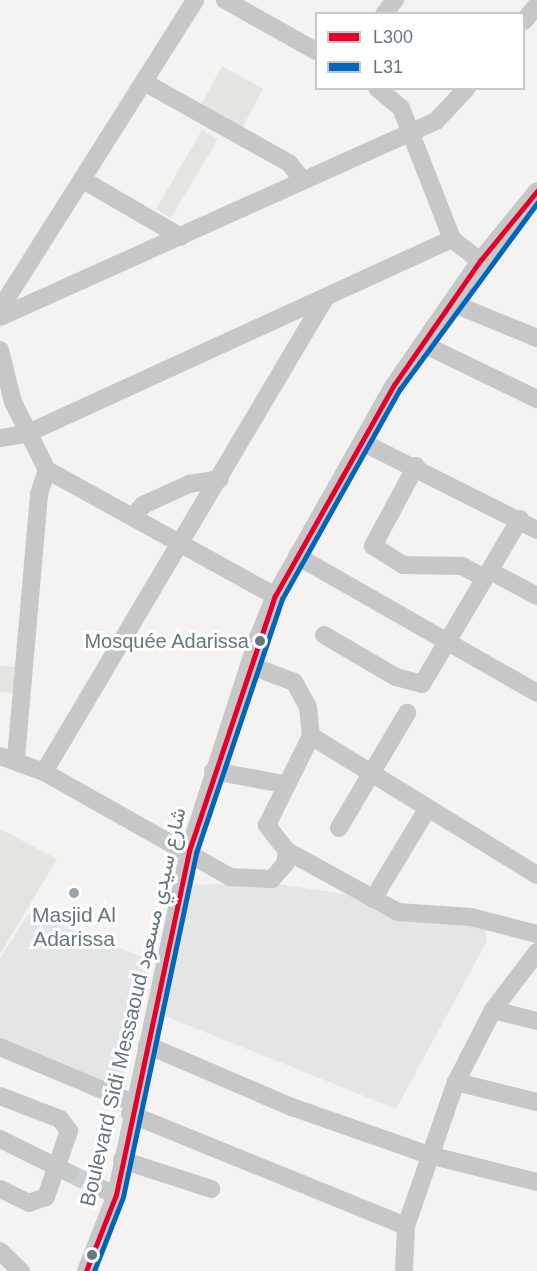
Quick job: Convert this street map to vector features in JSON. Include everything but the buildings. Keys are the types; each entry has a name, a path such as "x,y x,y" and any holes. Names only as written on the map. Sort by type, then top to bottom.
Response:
{"street":[{"path":"0,309 195,0"},
{"path":"225,0 315,50"},
{"path":"386,12 395,0"},
{"path":"525,20 537,4"},
{"path":"144,82 289,163 302,179"},
{"path":"379,90 401,108 452,239 480,261"},
{"path":"0,317 181,237 302,179 436,121 465,90"},
{"path":"83,180 181,237"},
{"name":"Boulevard Sidi Messaoud شارع سيدي مسعود","path":"86,1271 116,1195 131,1109 189,851 213,771 275,596 362,442 423,344 480,261 537,191"},
{"path":"0,438 27,434 324,300 452,239"},
{"path":"44,772 324,300"},
{"path":"452,303 537,338"},
{"path":"423,344 537,399"},
{"path":"0,350 27,434 47,470 275,596"},
{"path":"362,442 416,466 537,530"},
{"path":"416,466 373,546 402,565 462,566 487,574 537,596"},
{"path":"47,470 39,494 8,757 44,772 189,851 230,877 253,882 279,874 287,851"},
{"path":"132,517 143,505 189,484 219,479"},
{"path":"324,635 416,685 448,642 519,519"},
{"path":"297,556 537,693"},
{"path":"249,665 294,682 308,707 311,736 284,784 267,825 287,851 398,912 471,917 537,934"},
{"path":"339,828 406,713"},
{"path":"311,736 369,776 428,808 537,875"},
{"path":"213,771 284,784"},
{"path":"373,899 428,808"},
{"path":"404,1271 406,1226 456,1082 493,1010 537,952"},
{"path":"493,1010 537,1021"},
{"path":"147,1045 271,1099 429,1155 537,1182"},
{"path":"0,1047 131,1109 406,1226"},
{"path":"456,1082 537,1101"},
{"path":"0,1096 67,1125 63,1170 41,1201 21,1201 0,1189"},
{"path":"0,1139 63,1170"},
{"path":"122,1160 211,1189"},
{"path":"98,1187 116,1195"},
{"path":"0,1251 21,1271"}],"shaded area":[{"path":"222,66 263,89 241,130 200,107"},
{"path":"202,130 218,139 171,218 156,209"},
{"path":"0,666 15,667 13,693 0,692"},
{"path":"0,829 57,859 0,954"},
{"path":"270,883 483,915 487,941 396,1109 155,1012 181,885"},
{"path":"29,913 148,959 120,1088 0,1045 0,958"}],"tunnel":[{"path":"69,1173 98,1187"}],"transit line":[{"name":"L300","path":"86,1271 116,1195 189,851 275,596 394,385 480,261 537,191"},
{"name":"L31","path":"94,1271 123,1197 196,853 282,599 400,389 537,203"}],"place":[{"name":"Mosquée Adarissa","path":"260,641"},
{"name":"Masjid Al Adarissa","path":"74,893"}]}
